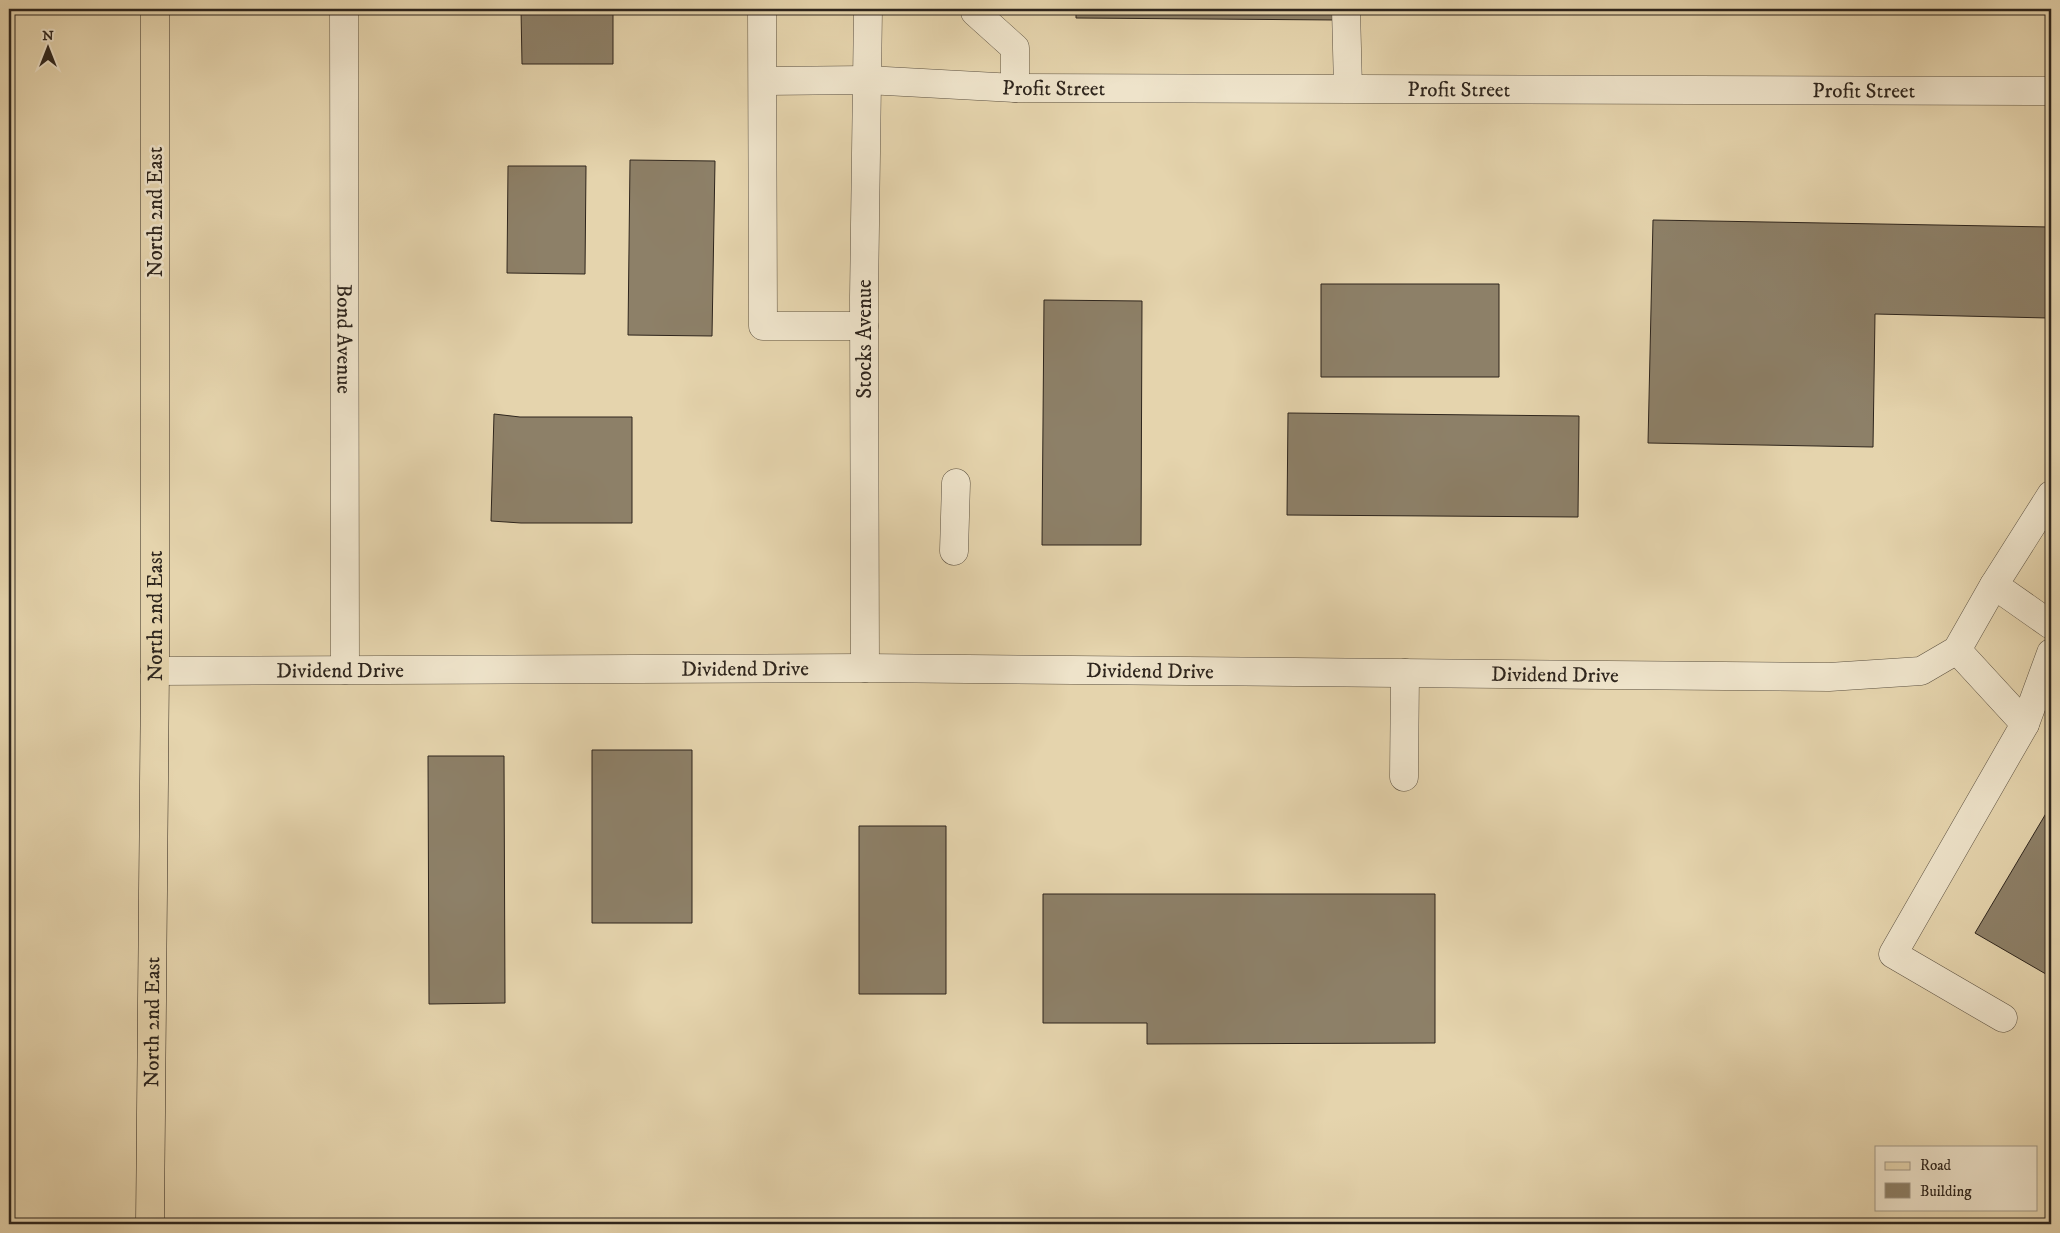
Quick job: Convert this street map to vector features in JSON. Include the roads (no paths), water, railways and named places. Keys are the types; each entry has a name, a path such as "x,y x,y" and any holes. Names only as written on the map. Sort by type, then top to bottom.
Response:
{"main road":[{"name":"North 2nd East","path":"150,1224 155,672 156,9"}],"street":[{"name":"Bond Avenue","path":"344,9 345,670"},
{"path":"762,9 763,326 864,326"},
{"name":"Stocks Avenue","path":"865,668 864,326 868,9"},
{"path":"975,9 975,12 1015,48 1015,88"},
{"path":"1346,9 1348,88"},
{"name":"Profit Street","path":"763,81 867,80 1015,88 2051,91"},
{"path":"954,551 956,483"},
{"path":"2025,724 1957,650 1994,585 2043,526 2051,495"},
{"path":"1994,585 2051,625"},
{"name":"Dividend Drive","path":"155,672 865,668 1829,677 1921,671 1957,650"},
{"path":"2003,1018 1893,954 2025,724 2051,653"},
{"path":"1404,777 1405,673"}]}
